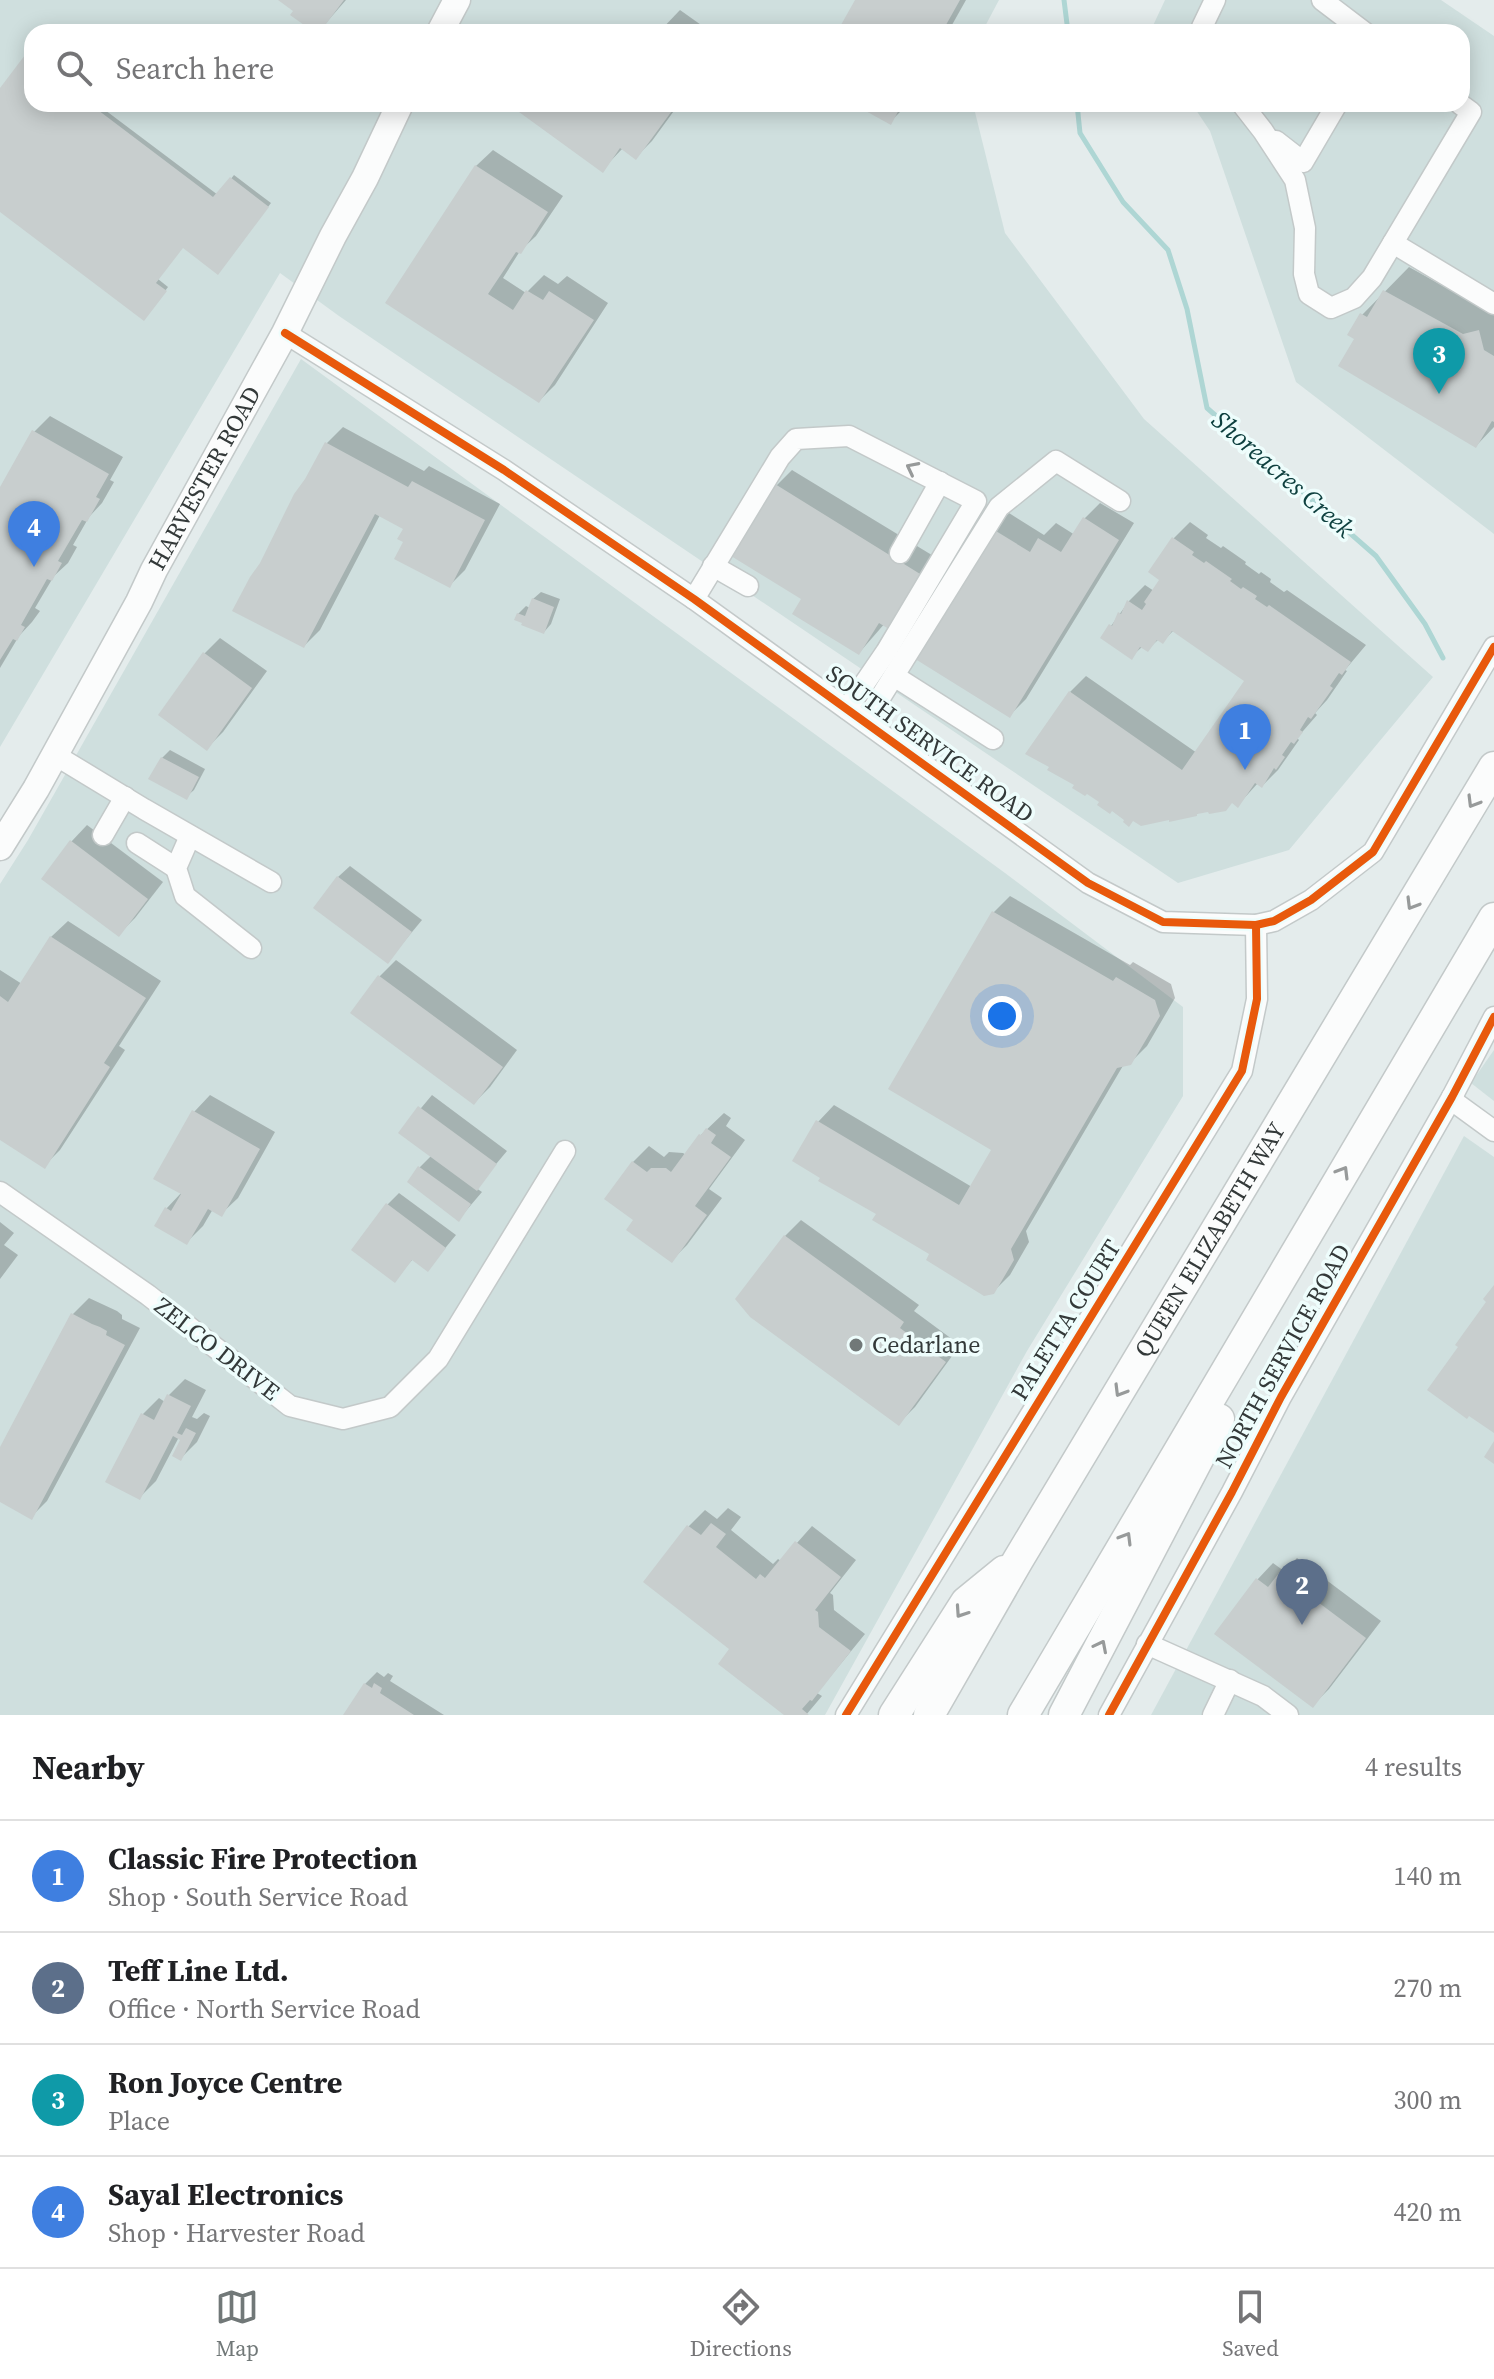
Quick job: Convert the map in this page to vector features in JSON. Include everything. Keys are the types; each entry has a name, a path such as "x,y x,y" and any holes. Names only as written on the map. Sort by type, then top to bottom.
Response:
{"highway":[{"name":"QUEEN ELIZABETH WAY","path":"929,1715 1018,1560 1494,767"},
{"path":"1023,1715 1494,918"},
{"path":"1064,1715 1285,1290 1303,1239"},
{"path":"894,1715 966,1602 1018,1560"}],"main road":[{"path":"444,24 457,0"},
{"name":"HARVESTER ROAD","path":"0,847 55,755 285,333 396,112"}],"street":[{"path":"1203,24 1215,0"},
{"path":"1322,0 1354,24"},
{"path":"1248,112 1295,180 1305,228 1304,274 1309,294 1331,308 1354,298 1372,278 1470,111"},
{"path":"1263,131 1303,162 1332,112"},
{"path":"1393,243 1494,304"},
{"name":"SOUTH SERVICE ROAD","path":"285,333 504,470 694,599 1088,883 1163,922 1256,925 1274,921 1311,900 1373,852 1494,647"},
{"path":"694,599 780,457 796,439 849,436 976,501 886,652 847,709"},
{"path":"865,722 999,507 1056,461 1120,501"},
{"path":"900,553 940,482"},
{"path":"713,566 748,586"},
{"path":"894,676 993,739"},
{"path":"55,755 271,882"},
{"path":"103,835 125,797"},
{"path":"176,868 190,836"},
{"path":"137,843 176,868 185,896 251,948"},
{"name":"PALETTA COURT","path":"846,1715 1242,1071 1257,999 1256,925"},
{"name":"NORTH SERVICE ROAD","path":"1109,1715 1281,1397 1452,1097 1494,1017"},
{"path":"1452,1097 1494,1131"},
{"name":"ZELCO DRIVE","path":"0,1192 148,1295 290,1406 343,1419 390,1407 438,1359 565,1151"},
{"path":"1147,1644 1263,1696 1288,1715"},
{"path":"1213,1715 1230,1680"}],"shaded area":[{"path":"0,0 999,0 986,24 24,24 24,112 975,112 1005,233 1144,419 1433,677 1289,850 1178,883 339,316 280,273 0,747"},
{"path":"1165,0 1441,0 1494,36 1494,534 1296,382 1210,131 1197,112 1470,112 1470,24 1154,24"},
{"path":"301,359 1005,873 1183,1007 1183,1096 1027,1351 825,1715 0,1715 0,884 28,840"},
{"path":"1494,1050 1494,1101 1471,1083"},
{"path":"1464,1136 1494,1157 1494,1715 1151,1715"}],"building":[{"path":"278,0 344,0 326,24 303,24 290,15 293,11"},
{"path":"855,0 960,0 946,24 842,24"},
{"path":"24,56 24,112 101,112 213,197 230,177 269,207 218,275 183,248 156,283 167,291 144,321 0,212 0,88"},
{"path":"519,112 671,112 636,160 620,148 603,173"},
{"path":"867,112 898,112 891,125"},
{"path":"475,165 548,212 521,254 516,252 488,294 513,310 526,290 543,300 549,291 594,320 539,403 385,303"},
{"path":"1383,290 1463,334 1479,330 1484,350 1494,356 1494,422 1476,448 1338,366 1354,339 1347,335 1360,313 1367,317"},
{"path":"32,430 109,474 87,522 82,520 58,561 62,563 52,581 47,579 21,625 25,627 17,641 13,639 0,660 0,487"},
{"path":"325,442 408,487 412,481 485,520 450,588 394,559 403,542 397,539 403,529 375,514 304,648 232,611"},
{"path":"775,484 925,577 892,631 879,623 859,655 792,614 801,599 731,556"},
{"path":"1083,517 1119,540 1010,718 912,657 991,528 1030,552 1038,538 1061,552"},
{"path":"1172,537 1194,552 1192,555 1232,579 1230,581 1241,589 1243,587 1257,596 1255,599 1267,607 1269,605 1351,662 1342,675 1339,673 1330,686 1333,688 1311,719 1308,717 1300,730 1303,732 1294,744 1291,742 1276,770 1274,768 1262,788 1255,783 1238,808 1232,803 1226,811 1141,826 1133,821 1129,827 1112,811 1110,814 1097,805 1099,802 1072,788 1074,785 1025,754 1069,691 1182,770 1244,681 1172,631 1163,644 1157,640 1148,652 1140,647 1132,660 1100,638 1109,624 1112,626 1118,612 1121,614 1127,600 1142,610 1159,580 1148,572"},
{"path":"532,598 554,607 544,634 514,620 517,613 525,616"},
{"path":"203,652 252,688 207,751 158,715"},
{"path":"161,757 199,777 187,800 148,779"},
{"path":"70,840 148,899 119,937 41,879"},
{"path":"337,876 412,932 388,964 313,908"},
{"path":"992,911 1113,981 1116,977 1155,1000 1160,1016 1131,1065 1117,1068 1011,1249 1014,1260 994,1294 984,1296 926,1260 929,1254 872,1220 876,1214 818,1181 820,1178 792,1161 816,1120 959,1205 991,1150 888,1089"},
{"path":"50,936 146,998 104,1063 110,1067 45,1169 0,1140 0,996 8,1002"},
{"path":"378,975 503,1067 474,1105 350,1013"},
{"path":"418,1106 497,1164 477,1191 398,1133"},
{"path":"192,1110 260,1149 222,1217 208,1209 187,1245 154,1226 165,1207 171,1211 181,1194 153,1179"},
{"path":"706,1128 716,1135 711,1143 731,1157 695,1206 707,1215 672,1263 626,1230 633,1220 604,1199 632,1161 647,1172 651,1168 666,1168 671,1172"},
{"path":"418,1166 471,1204 459,1222 407,1182"},
{"path":"386,1203 446,1248 428,1272 412,1260 395,1283 351,1250"},
{"name":"Cedarlane","path":"784,1235 904,1322 900,1328 946,1362 899,1426 750,1317 735,1299"},
{"path":"1494,1285 1494,1433 1469,1416 1467,1419 1427,1390 1458,1347 1455,1345 1486,1302 1483,1299"},
{"path":"71,1313 107,1331 106,1335 125,1345 32,1520 0,1502 0,1447"},
{"path":"167,1394 191,1406 177,1433 182,1435 186,1428 196,1433 181,1461 172,1456 180,1440 173,1436 140,1500 105,1482 141,1413 154,1420"},
{"path":"1494,1441 1494,1464 1484,1457"},
{"path":"711,1523 726,1534 716,1547 756,1579 760,1574 765,1578 795,1541 841,1577 815,1610 818,1612 819,1627 851,1651 812,1701 802,1709 809,1715 784,1715 718,1664 729,1649 643,1582 687,1525 701,1535"},
{"path":"1279,1573 1366,1638 1313,1708 1214,1634 1256,1578 1268,1587"},
{"path":"364,1683 372,1688 374,1683 382,1688 380,1693 414,1715 343,1715"}],"waterway":[{"name":"Shoreacres Creek","path":"1064,0 1067,24"},
{"name":"Shoreacres Creek","path":"1078,112 1080,133 1123,202 1168,250 1187,309 1207,408 1376,556 1425,624 1443,658"}],"cycle path":[{"path":"285,333 504,470 694,599 1088,883 1163,922 1256,925 1274,921 1311,900 1373,852 1494,647"},
{"path":"846,1715 1242,1071 1257,999 1256,925"},
{"path":"1109,1715 1281,1397 1452,1097 1494,1017"}],"place":[{"name":"Ron Joyce Centre","path":"1439,394"},
{"name":"Sayal Electronics","path":"34,567"},
{"name":"Classic Fire Protection","path":"1245,770"},
{"name":"Cedarlane","path":"856,1345"},
{"name":"Teff Line Ltd.","path":"1302,1625"}]}
